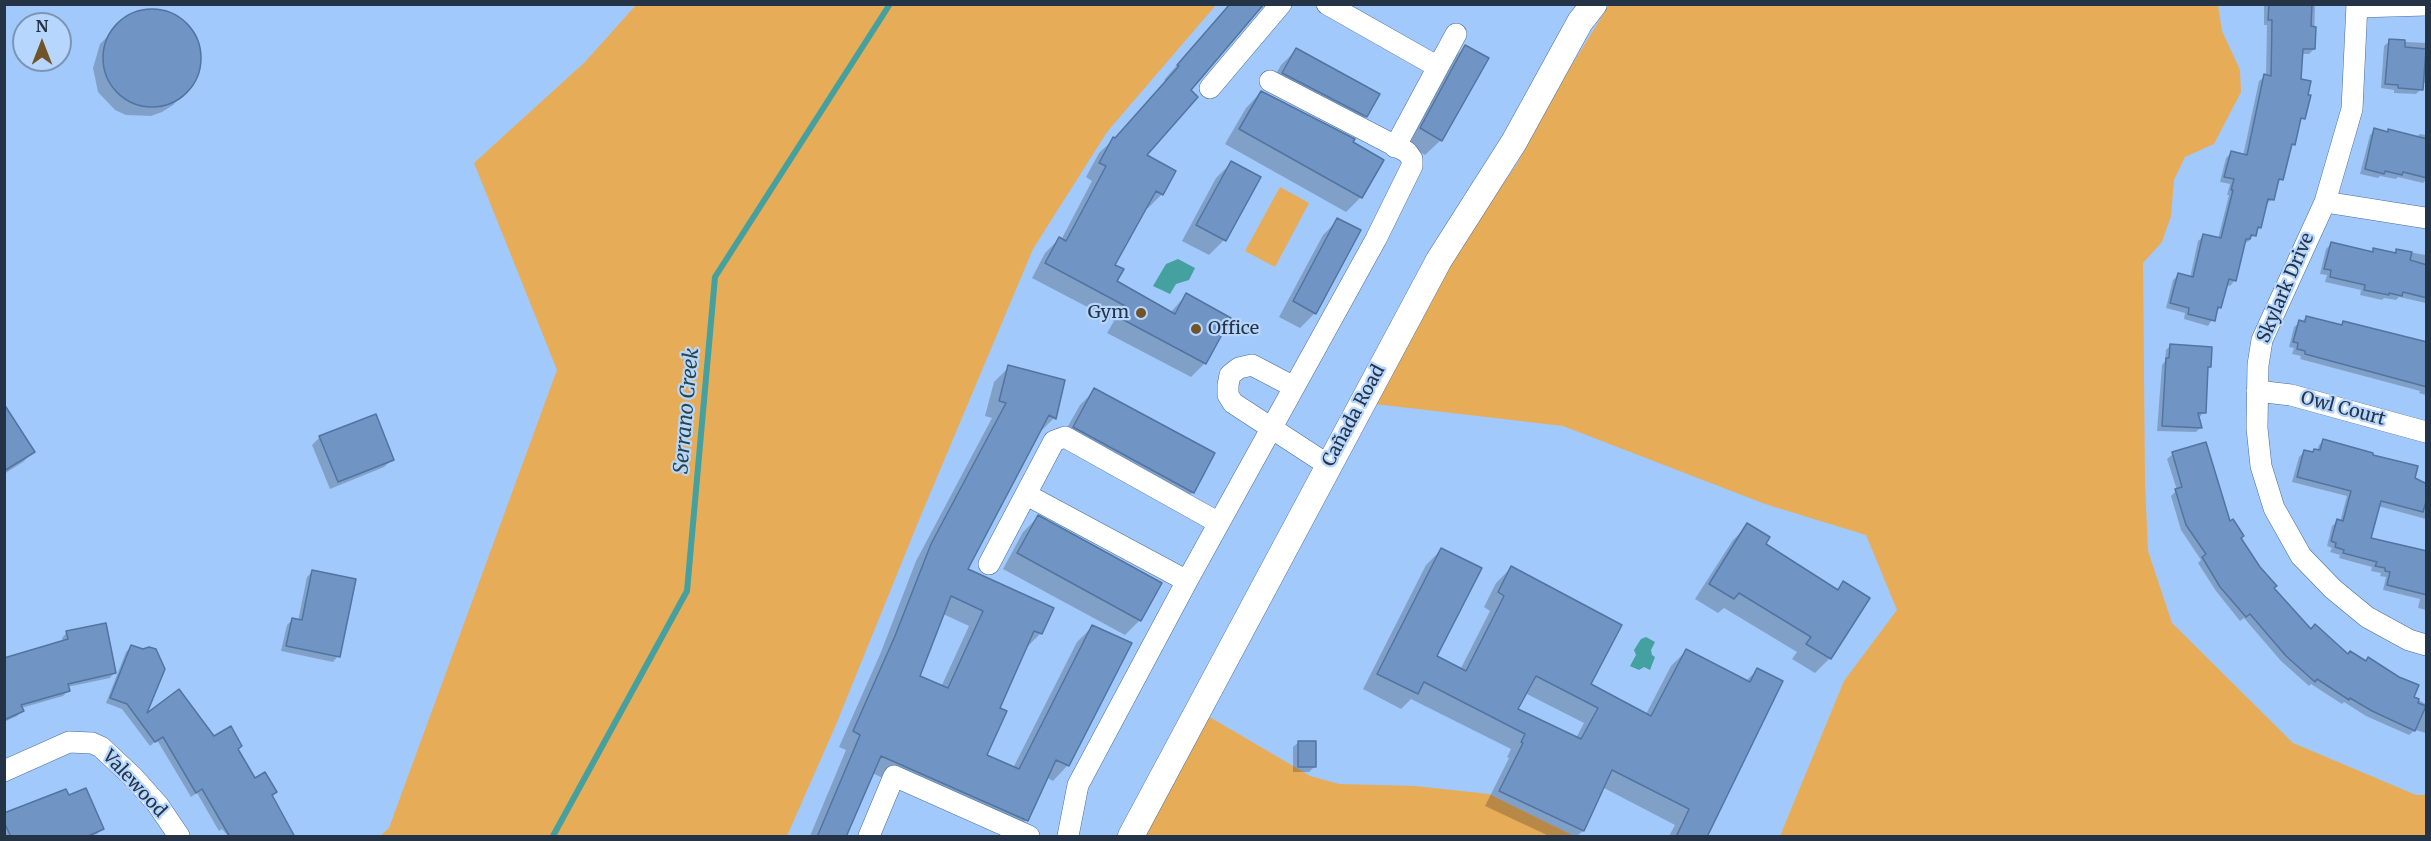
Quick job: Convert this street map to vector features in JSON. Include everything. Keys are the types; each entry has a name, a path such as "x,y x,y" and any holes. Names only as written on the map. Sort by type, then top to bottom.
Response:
{"street":[{"path":"1210,88 1281,4"},
{"path":"1326,4 1438,67"},
{"name":"Cañada Road","path":"1131,837 1439,260 1514,142 1580,22 1594,4"},
{"path":"2357,6 2427,5"},
{"name":"Skylark Drive","path":"2357,6 2352,109 2325,201 2262,340 2257,428 2261,466 2274,508 2301,556 2333,589 2367,616 2409,640 2427,645"},
{"path":"1395,147 1456,34"},
{"path":"1068,837 1078,785 1186,581 1376,239 1412,166 1412,159 1407,152 1270,81"},
{"path":"2325,201 2427,218"},
{"path":"1294,387 1252,365 1239,368 1230,375 1228,395 1233,403 1328,465"},
{"name":"Owl Court","path":"2258,391 2311,400 2427,432"},
{"path":"989,564 1054,441 1065,438 1219,523"},
{"path":"1027,495 1186,581"},
{"name":"Valewood","path":"4,771 69,742 82,741 101,747 134,778 158,805 180,837"},
{"path":"869,837 894,776 1029,837"}],"shaded area":[{"path":"636,5 1216,5 1107,132 1033,249 835,727 787,836 380,836 389,828 557,370 474,163 585,62"},
{"path":"1609,5 2218,5 2222,31 2240,70 2241,92 2214,144 2185,157 2174,180 2171,216 2162,242 2143,263 2145,483 2148,551 2172,623 2293,743 2416,795 2426,795 2426,836 1780,836 1844,681 1897,610 1866,535 1765,504 1563,426 1375,404 1461,244 1517,164 1567,73"},
{"path":"1280,187 1309,203 1275,267 1245,251"},
{"path":"1178,259 1195,268 1189,280 1176,284 1170,294 1153,286 1166,264"},
{"path":"1646,637 1655,642 1651,650 1655,657 1650,670 1644,667 1639,670 1630,666 1636,655 1634,650 1641,639"},
{"path":"1208,716 1310,776 1339,784 1415,786 1489,794 1574,836 1141,836"}],"building":[{"path":"1230,4 1264,4 1191,90 1198,97 1147,155 1176,171 1163,195 1156,191 1115,265 1124,269 1117,281 1175,314 1186,293 1231,318 1206,364 1120,318 1127,307 1045,263 1059,237 1066,241 1106,166 1099,163 1113,137 1115,138 1179,66 1177,65"},
{"path":"2269,4 2312,4 2311,26 2316,27 2315,49 2303,49 2301,79 2311,81 2308,95 2311,95 2305,119 2301,118 2295,145 2292,144 2283,180 2279,179 2274,200 2268,199 2261,228 2258,227 2256,236 2251,235 2250,239 2246,239 2236,281 2229,279 2215,321 2188,314 2189,308 2170,303 2178,273 2193,277 2203,234 2221,238 2233,190 2231,190 2234,179 2224,177 2231,151 2247,155 2264,74 2271,76 2272,20 2268,20"},
{"path":"152,9 171,13 187,23 197,39 201,58 197,77 187,93 171,103 152,107 133,103 117,93 107,77 103,58 107,39 117,23 133,13"},
{"path":"2389,39 2405,40 2405,47 2426,49 2423,90 2398,88 2398,85 2385,84"},
{"path":"1465,45 1489,58 1442,141 1420,128"},
{"path":"1296,48 1380,94 1367,117 1282,73"},
{"path":"1261,91 1355,139 1353,142 1384,160 1362,198 1239,129"},
{"path":"2374,128 2388,132 2388,129 2427,139 2427,178 2403,172 2402,175 2385,171 2384,174 2365,169"},
{"path":"1231,161 1261,177 1226,241 1196,225"},
{"path":"1337,218 1361,230 1316,314 1293,301"},
{"path":"2331,242 2373,252 2373,248 2396,253 2396,249 2412,252 2410,260 2427,265 2427,298 2403,292 2402,296 2364,290 2365,285 2330,277 2331,270 2324,269"},
{"path":"2306,316 2342,325 2343,321 2427,342 2427,387 2305,354 2305,351 2297,349 2298,343 2293,342 2299,320 2305,322"},
{"path":"2170,344 2212,347 2211,367 2208,367 2206,413 2198,413 2202,428 2162,426 2166,358 2169,358"},
{"path":"1008,365 1065,380 1056,419 1049,415 968,569 1054,608 1042,634 1034,631 1000,708 1007,711 987,755 1019,769 1092,625 1132,643 1069,766 1056,760 1028,821 881,756 846,837 817,837 860,735 853,731 895,636 931,544 1006,403 999,401","holes":["951,596 983,611 948,688 920,676"]},
{"path":"1094,388 1215,453 1194,493 1073,427"},
{"path":"4,404 35,452 4,471"},
{"path":"376,414 394,460 338,482 319,436"},
{"path":"2323,439 2418,466 2415,478 2427,484 2427,498 2423,512 2381,501 2371,538 2427,551 2427,595 2387,585 2390,572 2385,571 2385,568 2375,566 2377,562 2343,553 2344,550 2335,547 2336,543 2331,541 2337,519 2343,521 2351,491 2297,477 2304,450 2313,452 2314,449 2320,450"},
{"path":"2206,442 2230,521 2233,519 2244,536 2241,538 2260,567 2277,586 2274,588 2311,629 2315,624 2348,654 2350,651 2366,661 2368,657 2399,677 2419,685 2414,697 2419,699 2418,703 2426,706 2415,731 2350,698 2349,700 2317,679 2315,682 2286,656 2250,614 2246,617 2220,587 2202,557 2206,554 2186,525 2175,489 2182,487 2172,452"},
{"path":"1038,515 1162,583 1141,621 1017,553"},
{"path":"1747,523 1770,537 1766,544 1838,590 1843,581 1870,598 1831,659 1806,644 1811,637 1739,593 1734,599 1709,584"},
{"path":"1441,548 1482,568 1437,656 1466,671 1504,596 1498,592 1511,566 1622,625 1591,684 1651,716 1686,649 1750,682 1757,668 1783,681 1707,837 1676,837 1689,809 1612,770 1584,831 1499,791 1523,743 1521,742 1525,734 1424,682 1418,694 1377,674","holes":["1536,676 1598,708 1581,739 1518,709"]},
{"path":"312,570 356,579 340,657 286,646 292,618 302,620"},
{"path":"106,623 116,673 68,684 70,691 21,705 24,711 4,720 4,658 68,639 66,631"},
{"path":"131,645 143,649 149,647 156,649 165,669 147,713 179,689 214,736 231,726 242,746 238,749 255,778 265,772 277,792 272,795 295,837 230,837 202,789 196,793 163,737 155,742 127,704 110,698"},
{"path":"1298,741 1316,741 1316,767 1298,767"},
{"path":"86,788 104,829 86,837 11,837 4,822 4,813 66,789 69,795"}],"waterway":[{"name":"Serrano Creek","path":"553,836 687,591 715,277 890,4"}],"place":[{"name":"Gym","path":"1141,313"},
{"name":"Office","path":"1196,329"}]}
